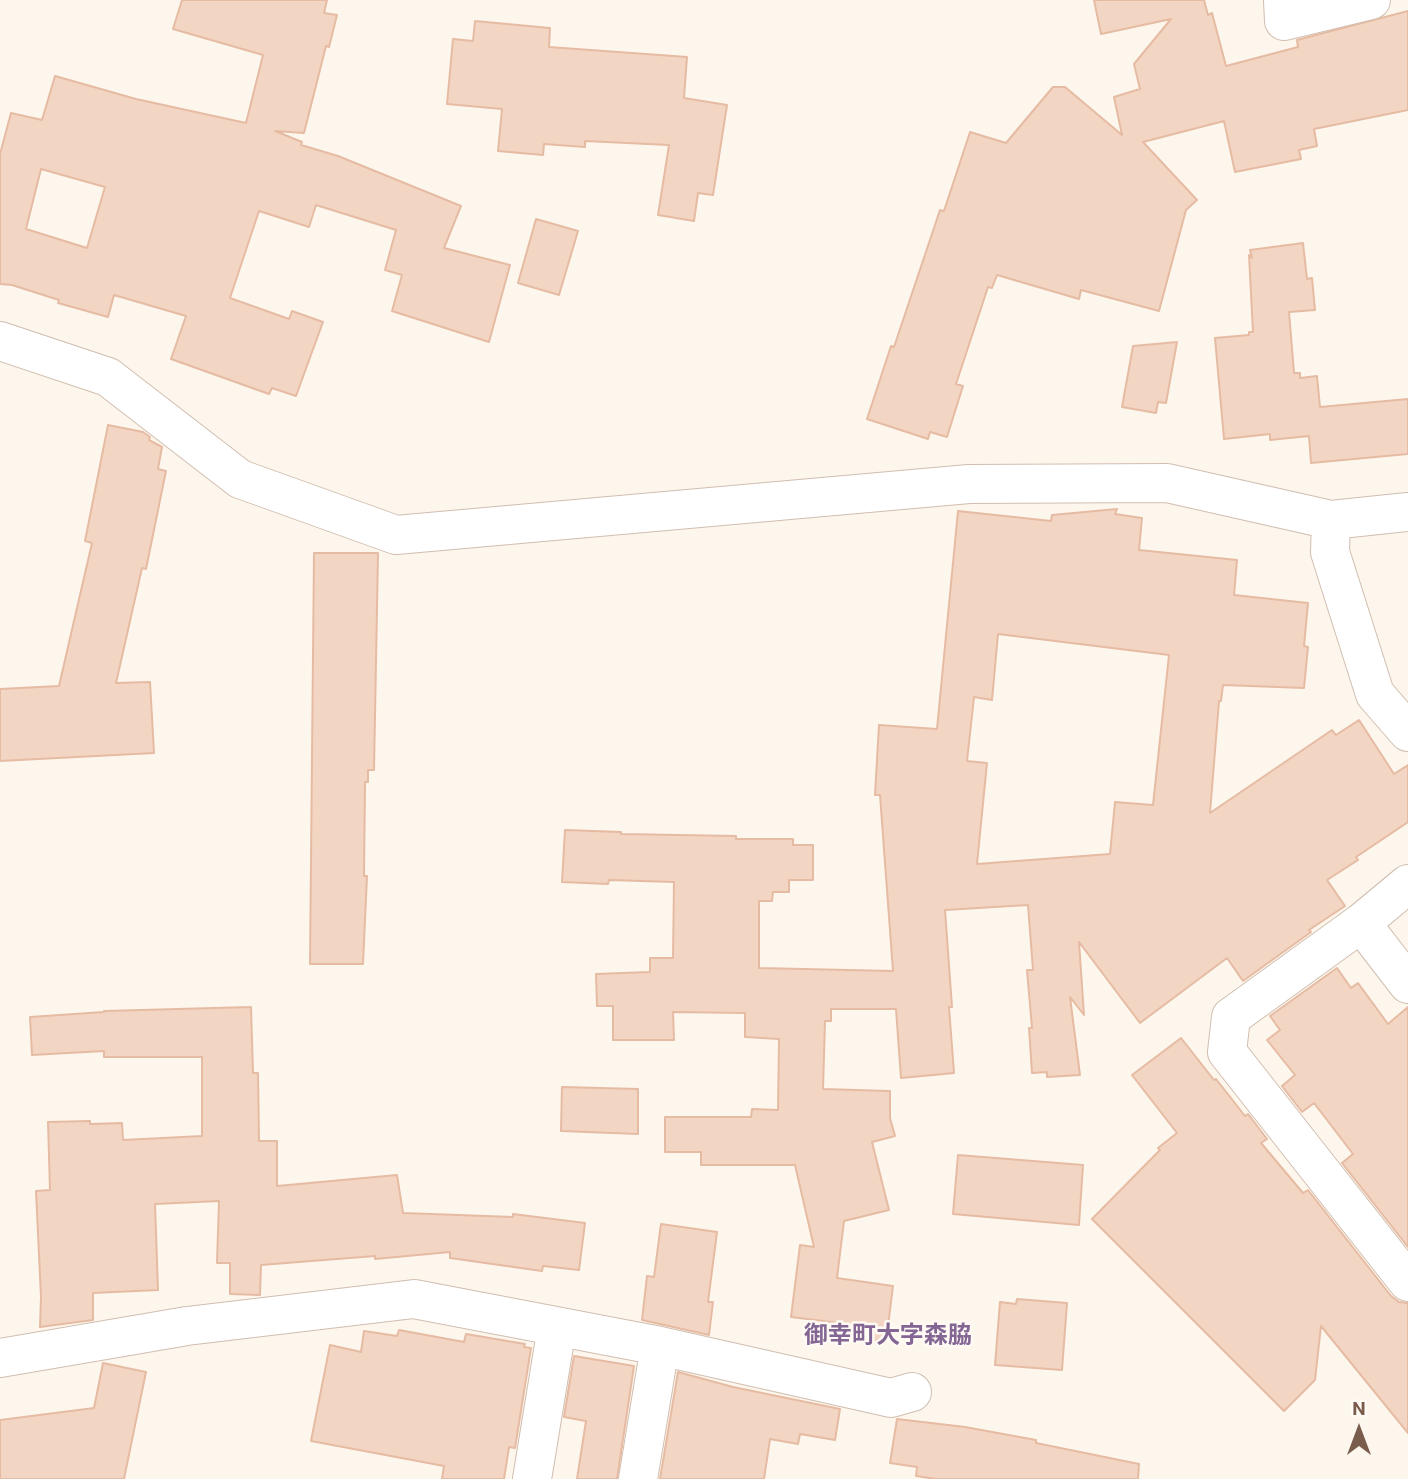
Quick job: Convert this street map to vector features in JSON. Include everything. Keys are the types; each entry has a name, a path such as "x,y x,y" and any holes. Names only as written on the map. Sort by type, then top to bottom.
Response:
{"street":[{"path":"1283,0 1284,22 1370,0"},
{"path":"0,341 108,377 240,479 396,535 969,484 1167,483 1331,520 1408,512"},
{"path":"1331,520 1330,552 1375,694 1408,732"},
{"path":"1408,884 1361,923 1231,1017 1227,1052 1408,1282"},
{"path":"1361,923 1408,984"},
{"path":"0,1358 187,1326 414,1299 660,1346 891,1398 912,1392"},
{"path":"532,1479 557,1328"},
{"path":"638,1479 660,1346"}],"building":[{"path":"182,0 327,0 324,13 337,15 329,47 326,46 304,133 275,131 302,142 301,145 338,156 461,206 444,248 510,265 489,342 392,311 402,275 385,270 396,230 316,205 309,227 259,211 230,298 289,319 292,311 323,322 296,396 272,388 269,394 171,359 186,316 114,295 108,317 58,303 59,300 12,285 0,284 0,154 11,113 42,120 55,76 136,99 246,123 263,55 173,29","holes":["41,169 105,187 87,248 26,229"]},
{"path":"1094,0 1204,0 1208,15 1212,13 1226,66 1298,47 1297,40 1408,11 1408,110 1314,129 1317,146 1299,150 1301,159 1235,172 1224,121 1143,142 1197,200 1186,210 1159,311 1081,290 1079,299 997,275 992,288 988,287 956,384 963,386 947,437 930,432 928,439 867,419 940,210 944,211 970,132 1006,143 1053,87 1065,87 1122,135 1114,97 1140,89 1134,64 1171,19 1101,34"},
{"path":"475,21 550,28 549,47 687,57 684,98 727,105 713,195 698,193 694,221 658,215 669,145 585,141 585,147 544,144 543,155 498,151 502,109 447,104 453,39 473,41"},
{"path":"536,219 578,231 559,295 518,283"},
{"path":"1303,243 1307,279 1312,278 1315,310 1289,312 1294,373 1300,373 1300,378 1317,376 1320,407 1408,399 1408,454 1311,463 1309,436 1270,440 1270,434 1224,439 1215,338 1249,335 1249,332 1253,332 1250,250"},
{"path":"1177,342 1166,403 1158,402 1156,413 1122,407 1133,346"},
{"path":"108,425 143,432 150,437 149,440 162,447 158,469 166,471 146,569 142,568 116,683 150,682 154,753 0,761 0,689 59,686 92,543 85,541"},
{"path":"1117,509 1115,514 1142,518 1139,550 1237,560 1234,595 1308,603 1304,688 1223,685 1219,701 1210,813 1332,730 1336,735 1359,720 1394,774 1408,765 1408,822 1327,880 1345,906 1309,930 1311,932 1243,981 1227,958 1140,1023 1079,942 1084,1015 1070,997 1080,1075 1047,1077 1047,1072 1032,1073 1029,1028 1032,1028 1027,970 1033,970 1028,905 945,910 954,1073 901,1078 896,1009 831,1009 831,1021 825,1021 823,1089 890,1091 890,1118 895,1136 872,1142 889,1210 844,1221 837,1278 893,1286 886,1342 838,1336 839,1323 791,1317 800,1245 814,1247 795,1165 701,1165 701,1152 665,1152 665,1117 751,1117 752,1109 778,1110 779,1039 745,1037 745,1013 673,1012 674,1040 613,1040 613,1006 597,1006 596,974 650,972 650,958 673,958 674,882 562,882 565,830 736,836 736,839 793,839 793,845 813,845 813,880 789,880 789,892 773,892 772,901 759,901 759,968 893,971 880,795 875,795 879,725 937,729 958,511 1051,521 1052,515","holes":["998,634 1169,655 1153,805 1115,802 1110,854 977,864 987,763 967,761 974,697 992,700"]},
{"path":"314,553 378,553 374,770 368,770 368,782 365,782 364,876 367,876 363,964 310,964"},
{"path":"1337,968 1351,988 1358,983 1388,1024 1408,1007 1408,1247 1342,1163 1353,1154 1314,1103 1302,1112 1282,1086 1295,1075 1267,1040 1280,1030 1270,1016"},
{"path":"251,1007 253,1073 258,1073 259,1141 277,1141 277,1186 397,1175 403,1213 513,1217 513,1214 585,1223 579,1270 543,1266 542,1271 450,1258 450,1252 375,1259 375,1256 261,1265 260,1295 230,1294 230,1263 217,1263 219,1201 155,1204 158,1290 93,1293 93,1320 40,1327 36,1191 50,1190 48,1122 122,1123 123,1140 202,1136 202,1057 104,1057 104,1051 32,1055 30,1017 104,1011"},
{"path":"1181,1038 1245,1116 1248,1114 1267,1139 1261,1143 1303,1193 1308,1190 1391,1296 1399,1302 1408,1303 1408,1433 1321,1326 1315,1380 1284,1411 1092,1219 1160,1150 1158,1148 1177,1133 1132,1075"},
{"path":"562,1087 638,1089 638,1134 561,1131"},
{"path":"958,1155 1083,1165 1079,1225 953,1214"},
{"path":"661,1224 717,1232 708,1302 713,1302 709,1335 642,1320 647,1276 654,1277"},
{"path":"1017,1299 1067,1303 1062,1370 995,1365 1000,1302 1016,1304"},
{"path":"399,1330 464,1342 466,1334 525,1344 524,1347 531,1348 515,1448 509,1447 504,1479 442,1479 444,1466 311,1441 330,1345 361,1352 364,1331 397,1336"},
{"path":"574,1356 634,1366 617,1479 577,1479 586,1421 564,1417"},
{"path":"103,1363 146,1372 124,1479 0,1479 0,1420 94,1408"},
{"path":"678,1372 733,1387 840,1409 835,1440 800,1434 798,1444 770,1439 764,1479 660,1479"},
{"path":"897,1419 965,1427 1036,1440 1036,1443 1139,1464 1138,1479 936,1479 916,1476 917,1467 890,1463"}],"district":[{"name":"御幸町大字森脇","path":"888,1337"}]}
